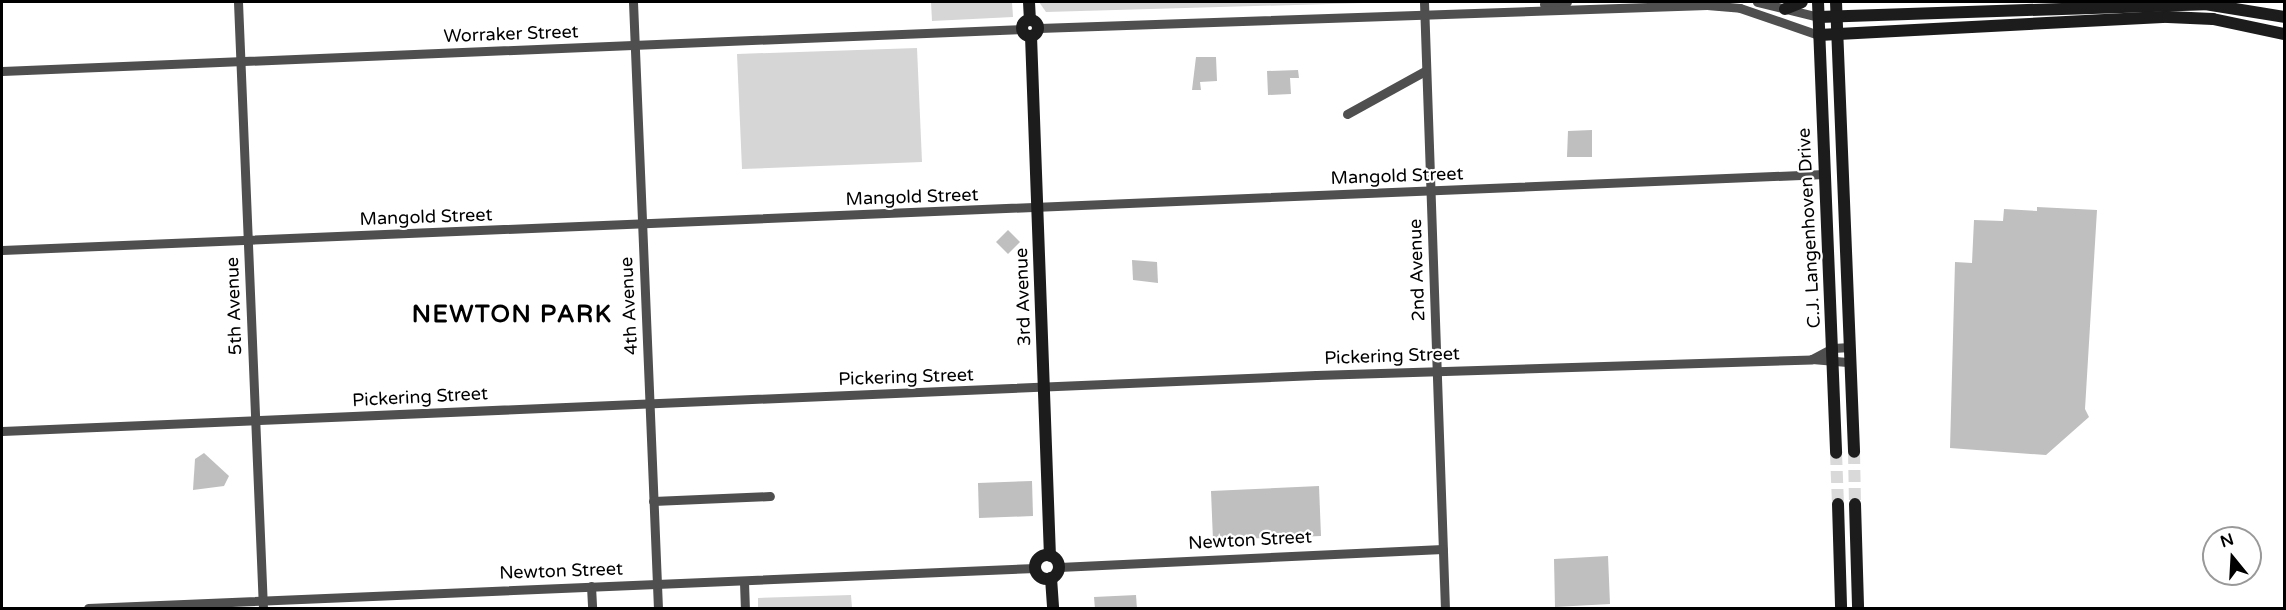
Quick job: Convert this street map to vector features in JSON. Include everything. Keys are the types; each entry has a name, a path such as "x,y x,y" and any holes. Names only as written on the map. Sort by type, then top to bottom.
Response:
{"street":[{"name":"5th Avenue","path":"238,2 263,604"},
{"name":"4th Avenue","path":"633,2 658,609"},
{"name":"3rd Avenue","path":"1029,2 1050,556"},
{"name":"2nd Avenue","path":"1424,2 1446,609"},
{"name":"Worraker Street","path":"2,71 1515,8 1567,2"},
{"path":"1757,2 1819,17 2209,3 2284,17"},
{"path":"1785,9 1802,2"},
{"name":"C.J. Langenhoven Drive","path":"1818,2 1836,453"},
{"name":"C.J. Langenhoven Drive","path":"1836,2 1854,452"},
{"path":"2208,19 2209,3"},
{"name":"Worraker Street","path":"1545,5 1732,6 1819,35"},
{"path":"1819,35 2208,19 2284,34"},
{"path":"1347,114 1425,71"},
{"name":"Mangold Street","path":"2,250 1824,174"},
{"name":"Pickering Street","path":"1812,359 1833,348 1850,347"},
{"name":"Pickering Street","path":"2,431 1438,371 1812,359 1833,363 1850,362"},
{"path":"653,501 770,496"},
{"path":"1838,504 1841,609"},
{"path":"1855,504 1858,609"},
{"name":"Newton Street","path":"1059,567 1443,549"},
{"path":"1051,578 1040,577 1035,568 1040,558 1050,556 1059,567 1051,578 1053,609"},
{"name":"Newton Street","path":"88,609 263,604 591,586 744,582 1035,568"},
{"path":"744,582 745,609"},
{"path":"591,586 592,609"}],"shaded area":[{"path":"931,2 1012,2 1013,17 932,21"},
{"path":"1039,2 1398,2 1046,12"},
{"path":"917,48 922,162 742,169 737,54"},
{"path":"851,595 852,608 758,608 758,598"}],"building":[{"path":"1196,57 1216,57 1217,81 1200,82 1201,90 1192,90"},
{"path":"1298,70 1299,78 1290,78 1291,94 1268,95 1267,71"},
{"path":"1592,130 1592,157 1567,157 1568,131"},
{"path":"2037,207 2097,210 2085,409 2089,417 2046,455 1950,448 1955,262 1972,263 1974,220 2003,221 2004,209 2037,211"},
{"path":"1008,230 1020,242 1008,254 996,242"},
{"path":"1132,260 1157,262 1158,283 1133,280"},
{"path":"204,453 229,476 224,486 193,490 195,459"},
{"path":"1032,481 1033,516 979,518 978,483"},
{"path":"1319,486 1321,536 1213,540 1211,491"},
{"path":"1608,556 1610,604 1555,607 1554,559"},
{"path":"1136,595 1137,609 1095,609 1094,597"}],"tunnel":[{"path":"1854,452 1855,504"},
{"path":"1836,453 1838,504"}],"district":[{"name":"NEWTON PARK","path":"512,315"}]}
